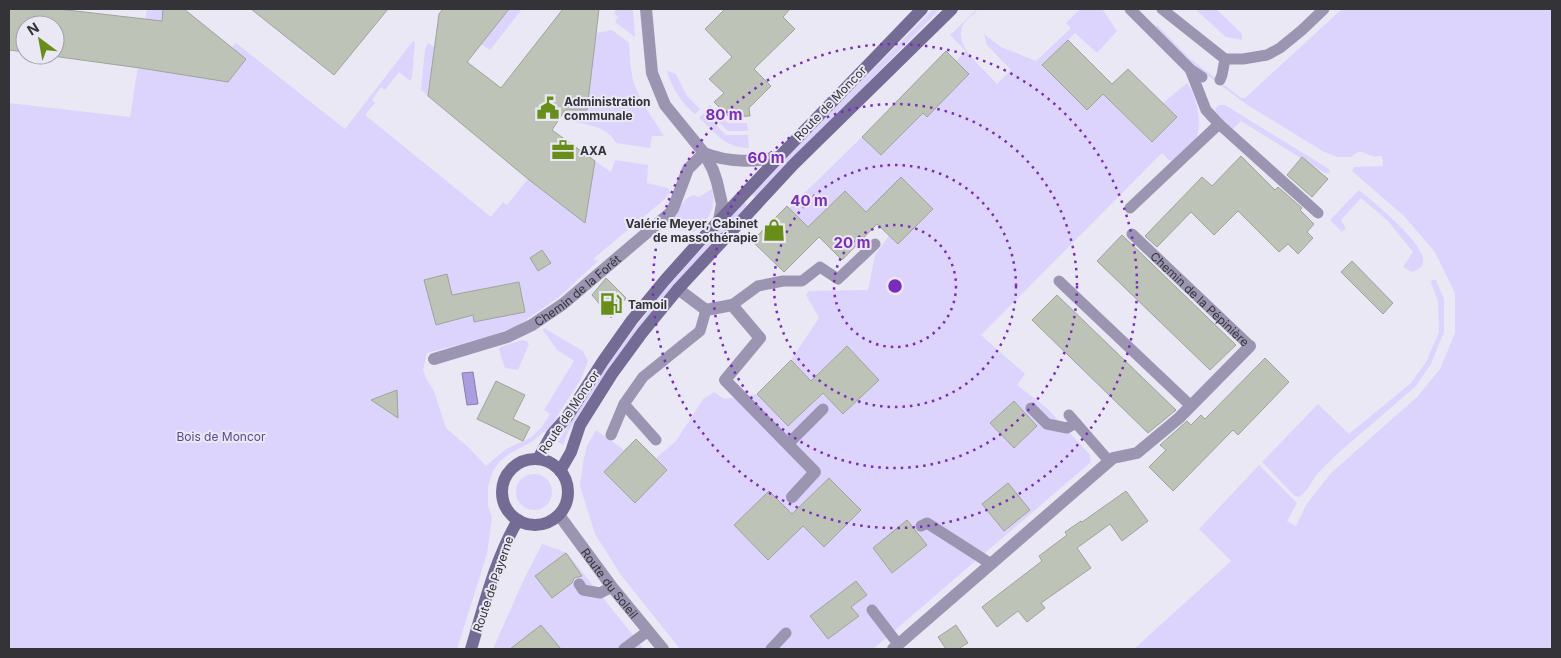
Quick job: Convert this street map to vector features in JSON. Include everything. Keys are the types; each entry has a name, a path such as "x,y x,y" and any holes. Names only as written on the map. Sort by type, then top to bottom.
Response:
{"main road":[{"name":"Route de Moncor","path":"538,459 552,434 567,417 598,368 632,320 665,280 719,220 922,9"},
{"name":"Route de Moncor","path":"560,471 571,452 580,425 612,374 678,289 794,164 952,9"},
{"path":"526,460 545,460 555,465 560,471 567,481 568,490 565,507 560,514 550,521 540,525 529,524 518,520 506,508 502,492 503,483 512,469 518,464 526,460"},
{"name":"Route de Payerne","path":"471,649 493,577 511,532 518,520"}],"street":[{"path":"646,9 652,73 665,104 704,153 717,182 722,204 719,220"},
{"path":"704,153 719,159 741,161 758,161 779,157"},
{"name":"Chemin de la Forêt","path":"434,359 520,332 562,304 670,213 688,169 704,153"},
{"path":"678,289 706,310 732,305 760,338 725,380 815,472 792,497"},
{"name":"Chemin de la Pépinière","path":"895,647 1109,461 1113,458 1137,453 1179,418 1250,346"},
{"name":"Route du Soleil","path":"560,514 612,587 663,649"}],"lane":[{"path":"1130,9 1190,69 1202,77"},
{"path":"1162,9 1225,59 1243,59 1267,55 1280,48 1295,36 1324,9"},
{"path":"1220,80 1225,59"},
{"path":"1190,69 1206,110 1219,124 1318,213"},
{"path":"1130,208 1219,124"},
{"name":"Chemin de la Pépinière","path":"1132,234 1250,346"},
{"path":"732,305 758,286 784,281 802,281 820,267 838,279 875,244"},
{"path":"1059,281 1191,406"},
{"path":"611,435 624,404 643,377 700,331 706,310"},
{"path":"624,404 656,440"},
{"path":"1031,408 1047,424 1067,428 1072,420 1109,461"},
{"path":"788,444 824,409"},
{"path":"921,526 927,523 991,564"},
{"path":"579,584 582,590 600,593 612,587"},
{"name":"Chemin de la Pépinière","path":"872,610 895,647"},
{"path":"624,649 648,631"},
{"path":"771,649 786,633"}],"green space":[{"name":"Bois de Moncor","path":"147,9 173,9 228,52 236,43 345,129 413,41 415,42 410,81 399,72 385,90 381,87 372,100 375,103 365,115 491,217 503,202 507,205 528,179 585,222 595,161 611,172 615,160 648,165 647,183 668,188 670,192 665,199 593,259 598,261 559,297 517,326 494,335 427,353 423,370 434,391 446,428 486,466 506,449 530,438 542,427 550,414 544,410 574,361 557,350 543,330 544,328 583,351 588,361 581,379 551,426 533,441 509,454 500,461 493,471 488,487 488,506 492,517 487,554 457,649 9,649 9,103 130,117"},
{"path":"509,9 522,9 490,50 481,44"},
{"path":"616,9 633,9 635,37 615,22 618,17 614,13"},
{"path":"933,9 940,9 756,197 751,193"},
{"path":"1080,9 1102,9 1117,31 1097,53 1075,33 1042,66 1087,109 1103,94 1151,142 1176,117 1163,103 1187,83 1196,102 1199,118 1196,139 1186,151 1174,162 1162,153 981,335 1025,374 1017,385 1048,409 1090,455 1091,462 873,649 680,649 621,575 595,534 580,486 587,446 596,430 624,450 636,439 656,458 676,441 703,399 714,392 724,399 757,394 788,426 823,393 844,414 879,380 847,346 811,381 791,360 819,318 806,295 809,291 868,290 875,255 889,236 898,244 933,209 901,177 866,212 845,191 808,227 789,208 862,137 881,155 923,113 927,117 969,74 956,61 966,51 950,35 976,10 965,22 961,30 961,39 970,56 997,84 1011,70 987,45 984,34 1001,47 1036,61 1071,28 1066,23"},
{"path":"1195,9 1216,9 1242,34 1242,40 1226,37"},
{"path":"1342,9 1552,9 1552,649 1134,649 1231,561 1199,529 1259,465 1297,503 1287,521 1296,526 1306,505 1331,473 1417,397 1440,369 1455,333 1455,293 1435,252 1404,216 1352,171 1354,167 1383,166 1382,156 1372,156 1360,152 1351,157 1338,157 1324,152 1246,104 1186,59 1156,27 1158,26 1188,57 1241,98 1245,98"},
{"path":"612,30 629,43 633,81 645,106 664,136 652,136 650,148 616,143 602,129 572,121 571,110 587,110 596,33"},
{"path":"428,43 435,48 428,96 421,90 425,49"},
{"path":"668,71 676,74 687,96 700,109 695,114 678,95 669,78"},
{"path":"710,105 728,123 747,123 748,131 728,131 706,110"},
{"path":"1219,105 1225,105 1329,169 1330,173 1325,173 1241,121 1232,130 1215,113"},
{"path":"704,113 726,135 748,135 749,148 733,145 721,139 699,118"},
{"path":"712,189 712,210 700,228 694,232 669,229 667,227 686,199 693,195 699,197"},
{"path":"1359,190 1386,213 1417,245 1422,254 1422,266 1412,272 1403,267 1413,252 1388,221 1361,198 1341,220 1346,228 1342,232 1330,220"},
{"path":"744,201 747,205 661,300 628,342 595,389 567,434 563,445 558,442 592,387 658,298"},
{"path":"1432,280 1436,280 1444,299 1444,332 1431,364 1415,387 1337,454 1317,474 1306,491 1299,497 1295,496 1262,462 1318,404 1349,434 1411,383 1426,362 1439,332 1438,301 1431,283"},
{"path":"522,340 527,341 529,344 518,370 505,368 499,350 500,347"},
{"path":"534,474 546,480 552,492 546,504 534,510 522,504 516,492 522,480"},
{"path":"542,544 567,553 644,649 493,649 524,579"}],"shaded area":[{"path":"473,372 478,404 467,405 462,373"}],"building":[{"path":"9,9 58,9 162,21 163,9 184,9 246,59 228,82 65,58 65,15 15,15 15,51 9,50"},
{"path":"251,9 388,9 334,75"},
{"path":"443,9 509,9 467,62 501,88 563,9 599,9 587,110 565,110 552,130 595,161 585,223 528,179 428,96 439,14"},
{"path":"725,9 790,9 783,17 795,29 754,69 771,86 749,108 750,116 729,117 714,102 724,93 709,79 732,57 705,29"},
{"path":"1068,40 1112,84 1128,69 1177,117 1152,142 1103,94 1087,110 1042,65"},
{"path":"946,51 969,74 927,117 923,113 881,155 862,137"},
{"path":"1241,156 1275,190 1278,187 1302,208 1300,210 1314,224 1307,232 1313,238 1298,254 1288,244 1279,252 1238,211 1214,235 1191,212 1157,247 1145,236 1202,177 1212,186"},
{"path":"1302,157 1328,179 1312,197 1287,175"},
{"path":"901,177 933,209 898,244 877,224 842,260 819,237 784,272 752,241 787,206 808,227 845,191 866,212"},
{"path":"1122,235 1236,345 1210,370 1097,261"},
{"path":"542,250 551,263 538,271 530,258"},
{"path":"1352,261 1393,303 1383,314 1341,272"},
{"path":"447,274 452,295 519,282 525,312 474,322 473,315 436,325 424,280"},
{"path":"606,278 626,298 611,318 592,295"},
{"path":"1057,295 1176,410 1148,433 1032,320"},
{"path":"847,346 879,380 843,414 823,393 788,426 757,394 791,360 811,381"},
{"path":"1265,358 1289,382 1238,435 1233,430 1173,491 1149,467 1166,450 1160,445 1187,421 1191,425 1201,415 1205,419"},
{"path":"496,381 525,395 513,419 530,427 523,441 477,419"},
{"path":"397,390 398,418 371,400"},
{"path":"1014,401 1037,426 1014,448 990,423"},
{"path":"636,439 667,470 635,503 604,472"},
{"path":"829,478 861,510 824,547 803,526 768,560 734,525 769,491 792,514"},
{"path":"1008,483 1030,510 1004,531 982,504"},
{"path":"1126,491 1148,521 1122,541 1110,524 1077,548 1091,568 1041,603 1045,608 1027,622 1018,611 997,627 982,607 1042,561 1039,556 1067,535 1065,532"},
{"path":"907,520 927,545 892,573 873,548"},
{"path":"566,553 582,576 574,578 572,583 552,598 535,576"},
{"path":"856,581 867,595 851,607 859,616 828,639 810,616"},
{"path":"541,625 561,649 510,649"},
{"path":"956,625 968,643 958,649 946,649 938,637"}],"place":[{"name":"Administration communale","path":"548,108"},
{"name":"AXA","path":"563,150"},
{"name":"Valérie Meyer, Cabinet de massothérapie","path":"774,230"},
{"name":"Tamoil","path":"611,304"}]}
